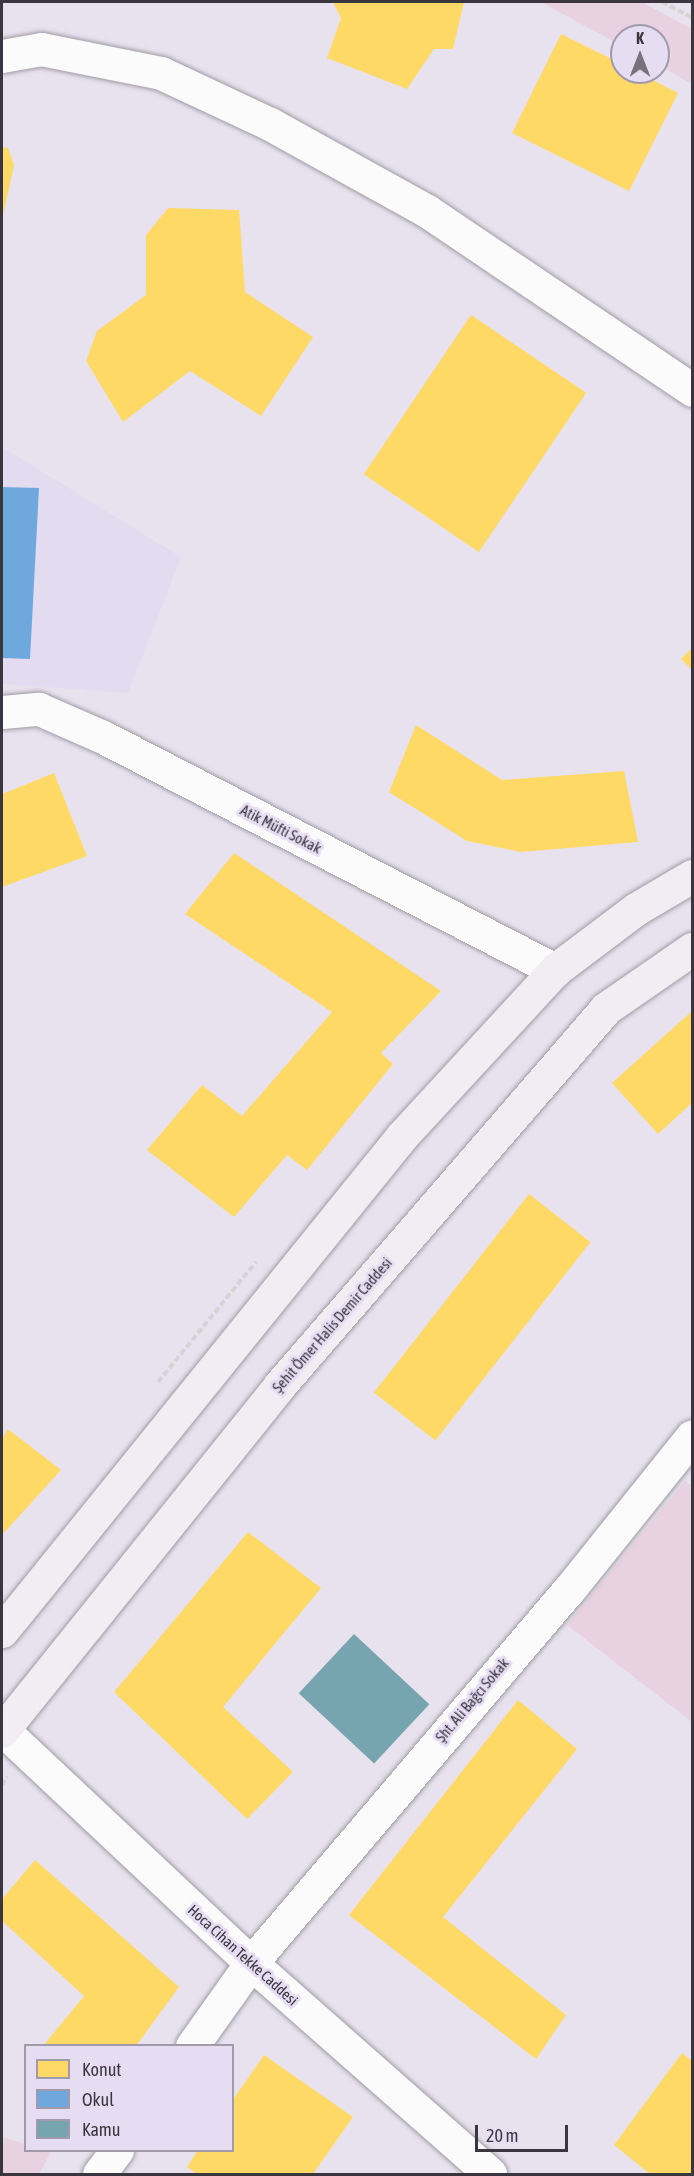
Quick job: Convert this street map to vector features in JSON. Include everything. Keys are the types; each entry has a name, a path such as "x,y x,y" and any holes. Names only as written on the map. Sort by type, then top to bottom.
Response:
{"main road":[{"path":"2,1631 402,1136 555,970 636,909 693,876"},
{"name":"Şehit Ömer Halis Demir Caddesi","path":"2,1730 279,1386 605,1009 693,949"}],"street":[{"path":"2,56 41,49 160,73 270,124 428,211 693,390"},
{"name":"Atik Müfti Sokak","path":"2,712 39,709 103,737 555,970"},
{"name":"Şht. Ali Bağcı Sokak","path":"193,2044 251,1963 693,1436"},
{"name":"Hoca Cihan Tekke Caddesi","path":"2,1730 251,1963 490,2175"},
{"path":"99,2175 116,2152"}],"path":[{"path":"662,2 693,17"}],"shaded area":[{"path":"541,2 642,2 692,29 692,84 670,72 670,24 610,24 610,39"},
{"path":"2,447 181,557 128,693 2,684"},
{"path":"685,1481 692,1486 692,1722 567,1625"},
{"path":"2,2137 24,2144 24,2152 51,2152 39,2174 2,2174"}],"building: Konut":[{"path":"333,2 464,2 453,49 434,49 407,89 327,58 341,18"},
{"path":"561,34 610,58 610,84 660,84 678,93 629,191 512,133"},
{"path":"2,147 8,148 14,165 2,220"},
{"path":"168,208 239,210 245,292 313,337 261,416 190,371 123,422 86,361 97,331 146,295 146,235"},
{"path":"471,315 586,393 479,552 364,474"},
{"path":"692,648 692,670 681,659"},
{"path":"416,725 502,780 624,771 638,842 521,852 467,841 389,792"},
{"path":"54,773 87,856 2,887 2,794"},
{"path":"234,853 441,991 381,1053 393,1064 307,1170 287,1155 234,1217 147,1150 202,1085 242,1116 332,1012 185,914"},
{"path":"692,1011 692,1103 658,1134 612,1083"},
{"path":"529,1194 590,1242 435,1441 374,1393"},
{"path":"8,1429 61,1470 2,1535 2,1439"},
{"path":"248,1532 321,1588 223,1707 293,1772 247,1819 114,1692"},
{"path":"518,1700 577,1749 443,1917 566,2015 536,2059 349,1915"},
{"path":"35,1860 179,1987 137,2044 45,2044 84,1996 2,1921 2,1899"},
{"path":"682,2053 692,2061 692,2174 650,2174 614,2145"},
{"path":"264,2055 353,2117 313,2174 197,2174 187,2167 197,2152 234,2152 234,2098"}],"building: Okul":[{"path":"2,487 39,488 30,659 2,658"}],"building: Kamu":[{"path":"354,1634 429,1704 374,1763 299,1693"}]}
